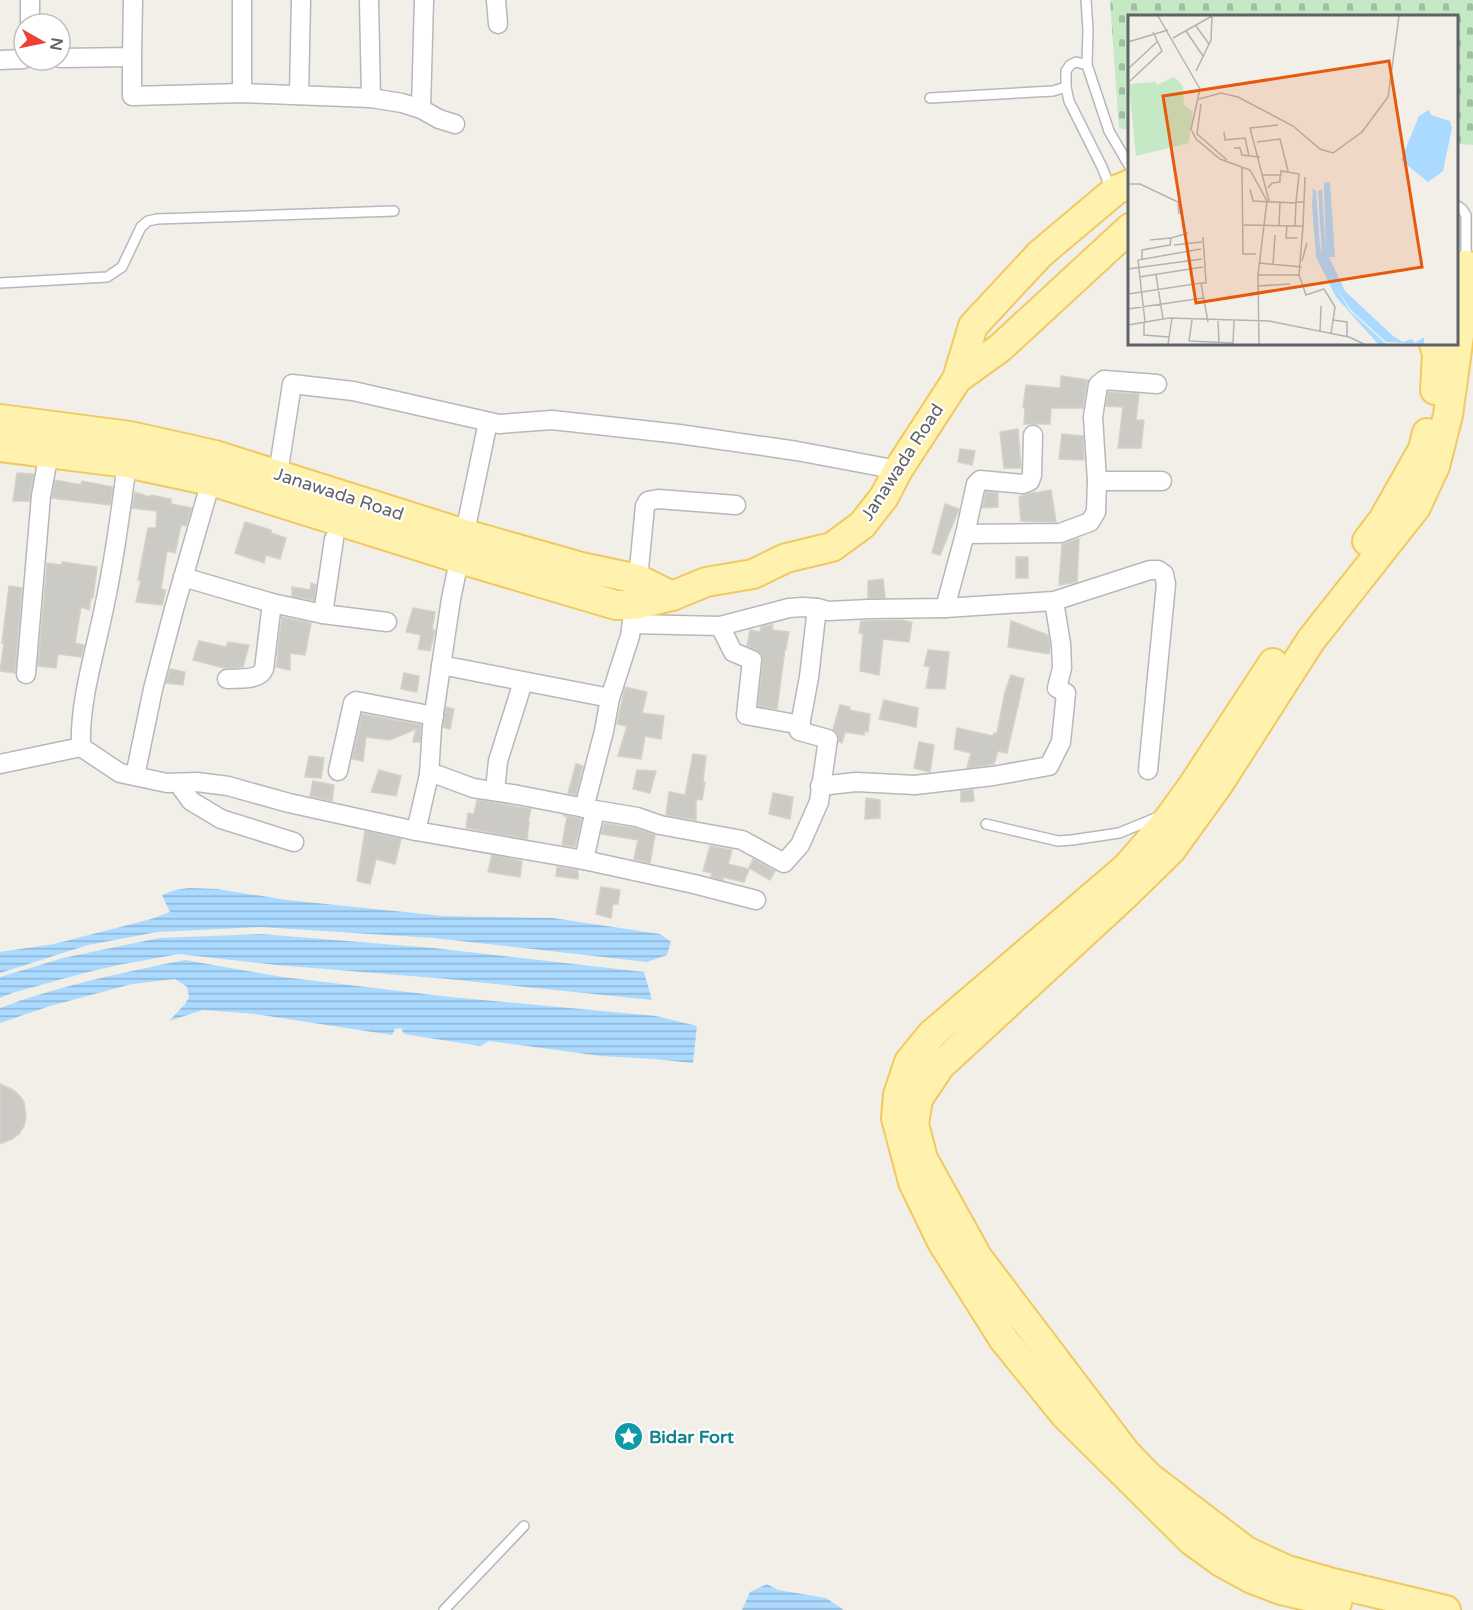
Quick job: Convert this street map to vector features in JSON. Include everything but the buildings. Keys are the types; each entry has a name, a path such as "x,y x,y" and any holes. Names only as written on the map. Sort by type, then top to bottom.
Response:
{"main road":[{"name":"Janawada Road","path":"0,447 127,463 211,481 463,547 581,567 635,603 672,596 706,582 753,574 786,558 832,547 862,525 884,497 898,470 957,379 973,327 1040,254 1125,180"},
{"name":"Janawada Road","path":"957,379 1000,348 1128,230"},
{"path":"1458,332 1465,274"},
{"path":"1434,345 1437,354 1434,406 1423,449 1383,520 1288,640 1193,785 1126,868 932,1034 909,1062 898,1095 896,1118 913,1182 952,1237 978,1258 1125,1452 1149,1477 1246,1551 1287,1570 1446,1610"},
{"path":"1365,1610 1281,1590 1252,1579 1221,1562 1192,1541 1065,1415 1004,1340 952,1237 923,1160 914,1124 918,1099 940,1066 1171,850 1218,785 1311,640 1416,507 1435,466 1448,415 1456,345"},
{"name":"Janawada Road","path":"0,419 130,436 215,455 278,474 463,547"}],"street":[{"path":"133,0 132,96 242,93 370,98 402,103 455,124"},
{"path":"242,0 242,93"},
{"path":"299,95 301,0"},
{"path":"369,0 370,98"},
{"path":"421,109 424,0"},
{"path":"496,0 498,24"},
{"path":"72,58 132,57"},
{"path":"965,534 1060,533 1090,522 1096,512 1094,417 1098,385 1104,380 1157,384"},
{"path":"278,474 292,384 353,391 499,424 552,420 679,434 797,451 898,470"},
{"path":"416,831 429,775 432,727 451,599 488,422"},
{"path":"945,609 976,484 980,480 1023,484 1030,481 1033,435"},
{"path":"26,674 41,496 49,453"},
{"path":"81,747 80,730 105,602 127,463"},
{"path":"135,776 153,689 211,481"},
{"path":"1097,481 1162,481"},
{"path":"584,860 589,809 610,698 630,636 645,506 648,501 658,499 736,505"},
{"path":"323,614 334,539"},
{"path":"635,603 720,626 789,608 817,608 828,611 945,609 1054,601 1150,570 1158,570 1164,574 1166,584 1148,770"},
{"path":"183,577 272,603 323,614 387,622"},
{"path":"820,786 856,782 915,785 993,776 1049,766 1061,742 1066,693 1057,688 1062,668 1061,644 1054,601"},
{"path":"227,680 257,677 262,674 272,603"},
{"path":"429,775 438,775 472,788 638,817 660,825 742,840 784,863 800,845 819,802 828,739 800,730 817,608"},
{"path":"720,626 732,652 752,660 746,715 801,724"},
{"path":"441,665 610,698"},
{"path":"495,791 498,761 523,682"},
{"path":"338,771 353,703 356,701 434,716"},
{"path":"0,764 81,747 120,773 167,783 197,782 228,786 289,803 416,831 584,860 756,900"},
{"path":"178,783 191,801 222,819 294,842"}],"lane":[{"path":"1086,0 1087,65 1125,180 1108,182 1069,101 1066,71 1076,62 1087,65"},
{"path":"930,98 1053,91 1066,87"},
{"path":"1458,207 1466,215 1465,274"},
{"path":"0,283 107,278 122,267 141,227 148,221 157,219 394,211"},
{"path":"986,824 1058,841 1072,840 1119,833 1174,810"},
{"path":"444,1610 524,1526"}],"green space":[{"path":"1110,0 1473,0 1473,145 1458,144 1458,15 1128,15 1128,130 1119,128"}],"water":[{"path":"189,888 217,889 287,900 443,916 553,918 660,934 671,942 667,955 647,962 434,938 260,927 157,932 88,945 0,973 0,952 54,944 151,919 170,912 162,895"},
{"path":"261,934 433,948 644,972 652,1000 179,954 84,973 0,998 0,977 63,958 159,938"},
{"path":"185,960 282,977 450,997 656,1016 697,1026 693,1063 601,1056 489,1041 480,1046 404,1034 401,1028 395,1029 392,1035 255,1014 203,1010 169,1021 189,997 187,987 175,979 132,984 50,1006 0,1023 0,1008 23,1000 91,980"},
{"path":"767,1584 778,1590 826,1598 844,1610 742,1610 750,1592"}],"place":[{"name":"Bidar Fort","path":"628,1437"}]}
